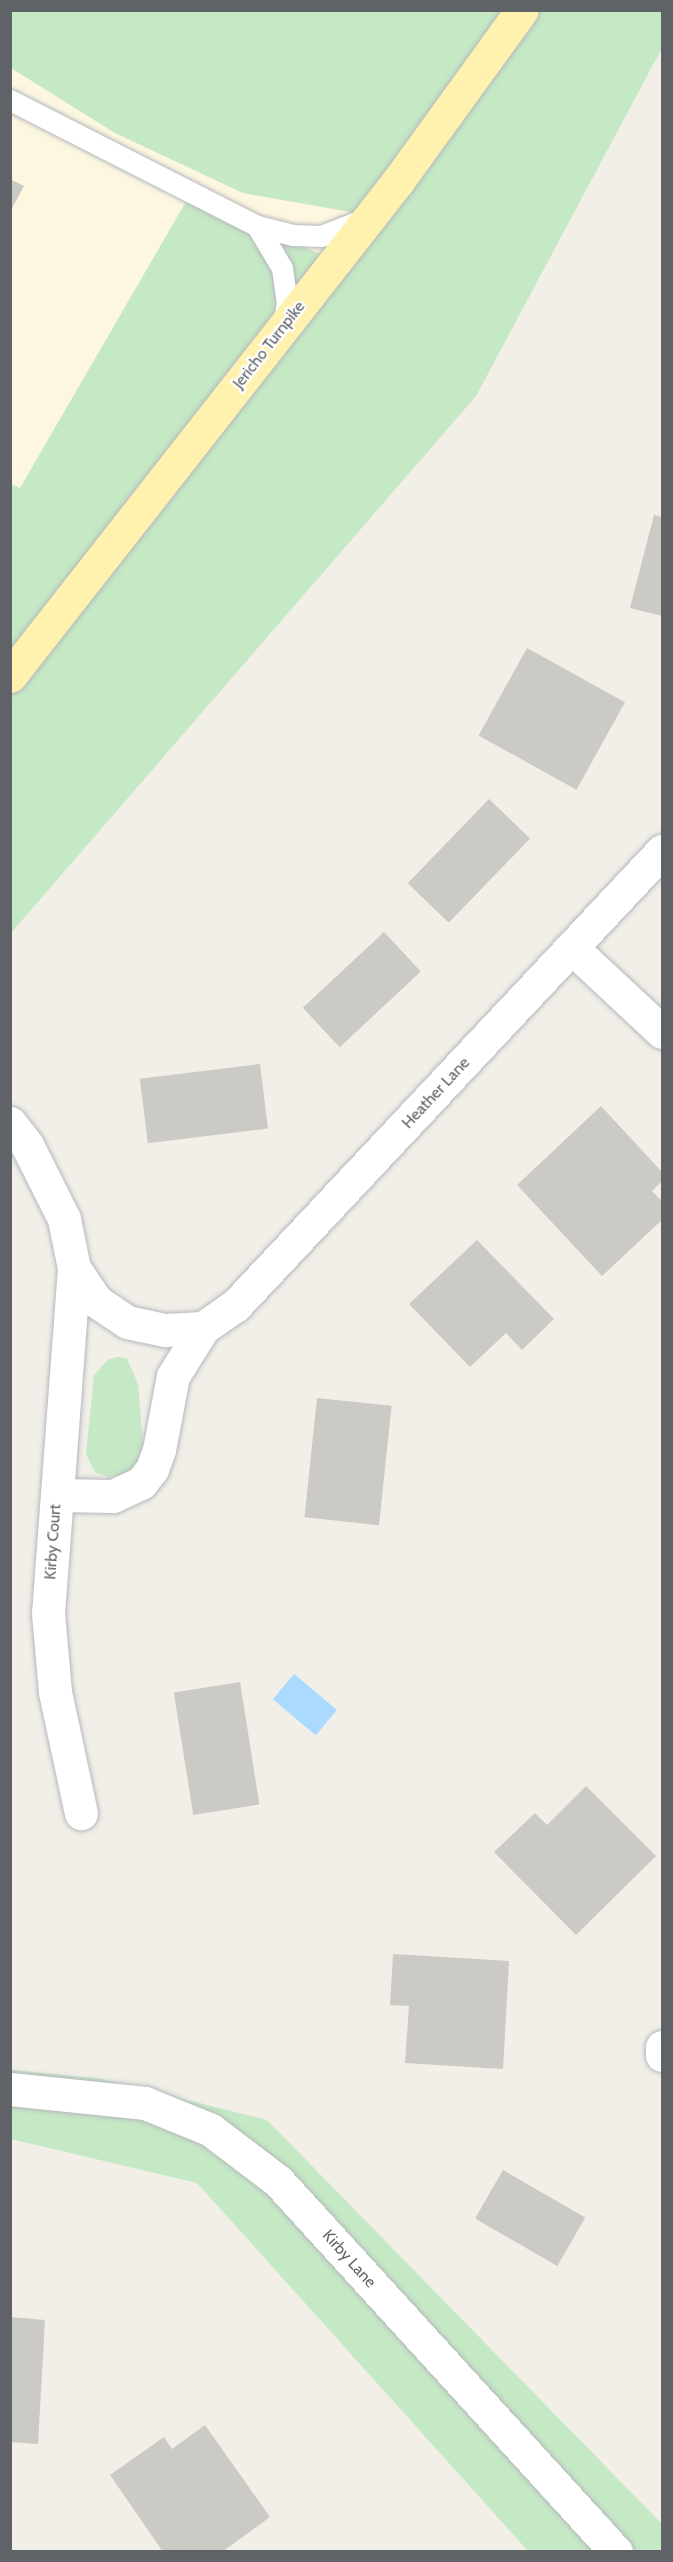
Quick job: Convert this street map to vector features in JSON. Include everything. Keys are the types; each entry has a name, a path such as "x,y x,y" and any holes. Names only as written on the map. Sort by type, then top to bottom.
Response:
{"main road":[{"name":"Jericho Turnpike","path":"10,676 370,216 522,10"}],"street":[{"name":"Heather Lane","path":"57,1495 113,1496 141,1483 152,1469 159,1450 173,1376 203,1328 235,1306 663,851"},
{"path":"572,948 663,1032"},
{"path":"10,1123 27,1144 64,1219 74,1268 96,1301 127,1322 165,1330 203,1328"},
{"name":"Kirby Court","path":"74,1268 48,1613 55,1692 81,1814"},
{"path":"663,2047 663,2055"},
{"name":"Kirby Lane","path":"10,2089 145,2103 211,2130 278,2181 616,2552"}],"lane":[{"path":"10,100 257,226 293,235 321,236 370,216"},
{"path":"257,226 282,268 287,302 284,326"}],"shaded area":[{"path":"11,68 115,133 243,193 369,215 11,673"}],"green space":[{"path":"11,11 662,11 662,48 476,396 11,933 11,484 20,488 191,193 339,263 368,215 243,193 115,133 11,68"},
{"path":"127,1358 138,1384 143,1444 140,1461 126,1474 108,1477 95,1472 86,1454 94,1375 109,1359"},
{"path":"11,2070 102,2079 267,2120 662,2524 662,2551 528,2551 197,2183 11,2139"}],"water":[{"path":"294,1674 337,1710 316,1735 273,1699"}],"building":[{"path":"10,179 24,186 10,212"},
{"path":"654,515 662,517 662,616 630,608"},
{"path":"527,648 625,702 576,790 479,735"},
{"path":"489,799 530,839 449,923 408,883"},
{"path":"384,932 421,971 340,1047 303,1008"},
{"path":"260,1064 268,1129 148,1143 140,1079"},
{"path":"601,1106 662,1172 662,1181 652,1191 662,1201 662,1220 602,1276 517,1185"},
{"path":"477,1240 554,1319 522,1350 506,1333 470,1367 409,1304"},
{"path":"317,1398 392,1406 379,1525 304,1517"},
{"path":"240,1682 259,1804 193,1815 174,1692"},
{"path":"586,1786 656,1856 576,1935 494,1852 535,1813 547,1825"},
{"path":"393,1954 509,1961 503,2069 405,2063 409,2006 390,2005"},
{"path":"503,2170 585,2218 557,2266 475,2218"},
{"path":"10,2317 45,2320 38,2444 10,2442"},
{"path":"205,2425 270,2517 222,2552 163,2552 110,2475 164,2437 172,2449"}]}
